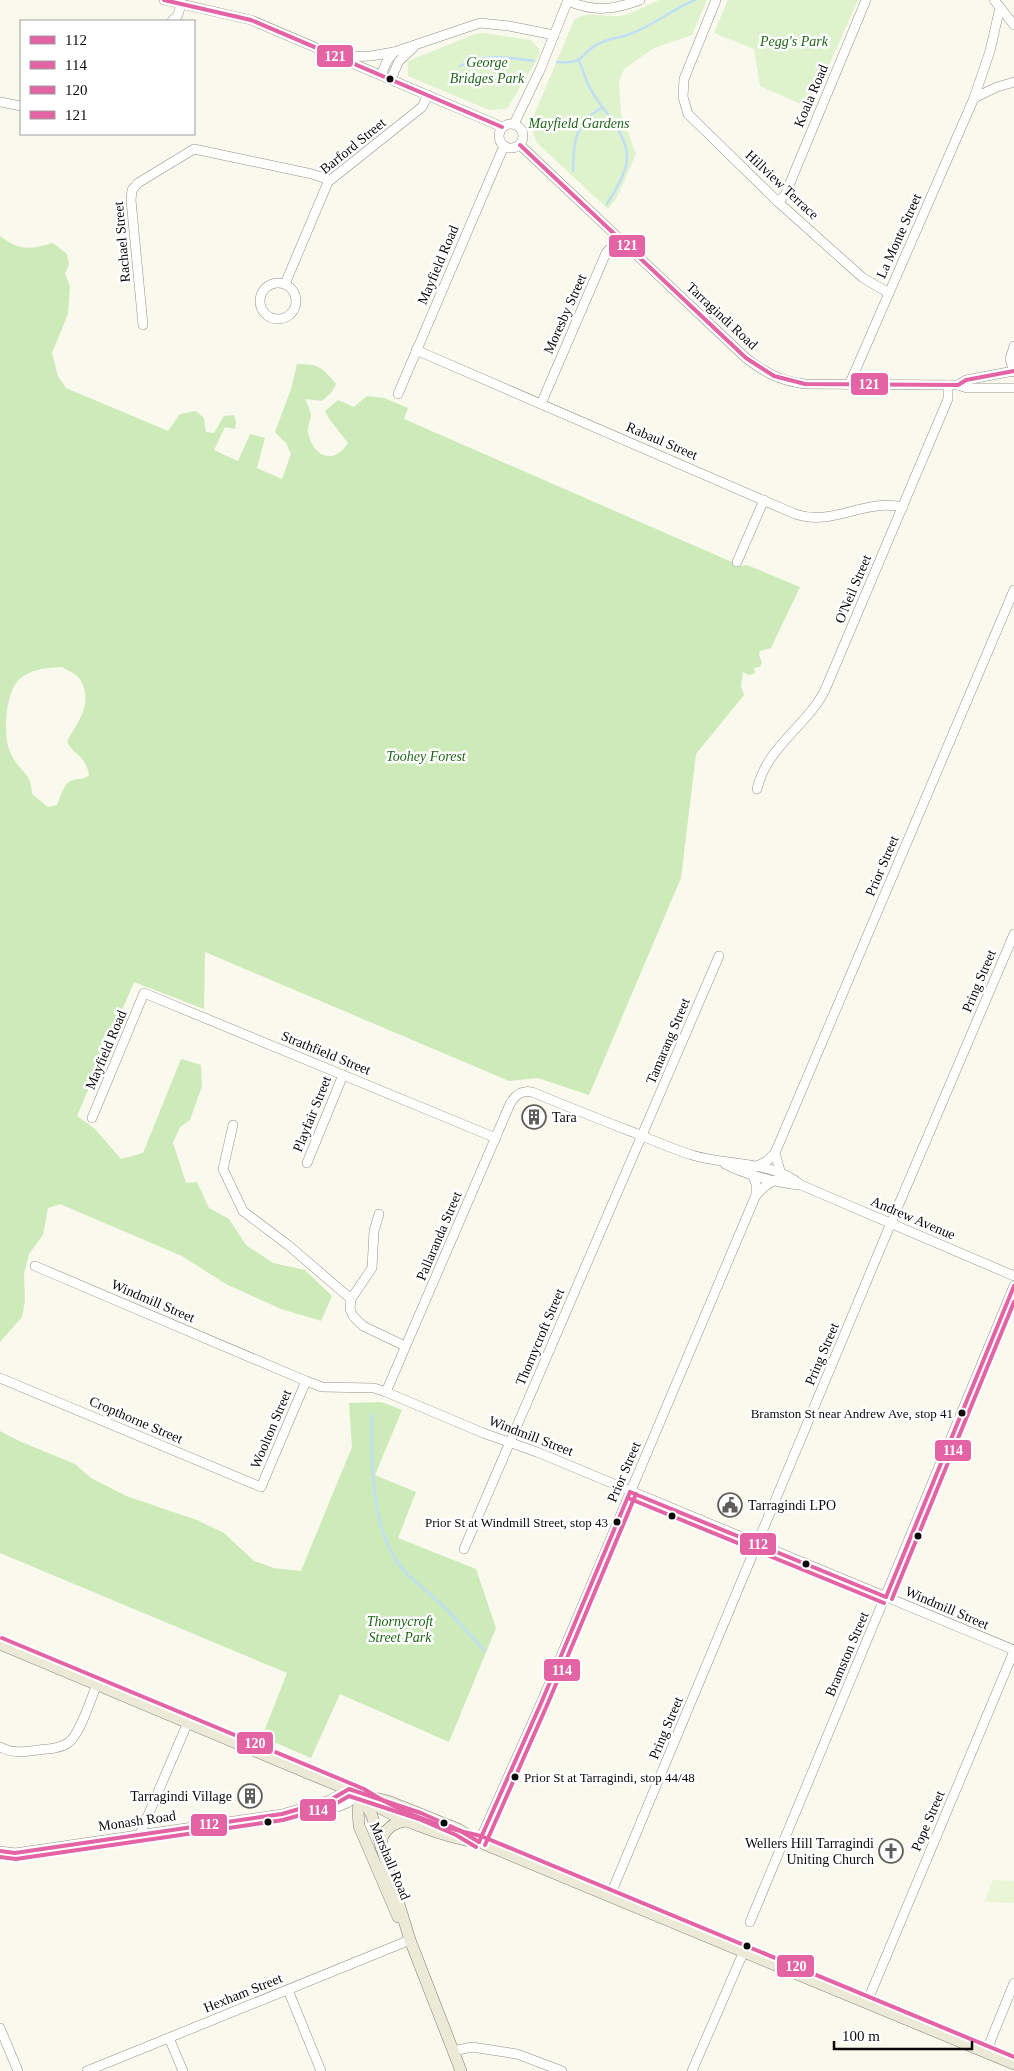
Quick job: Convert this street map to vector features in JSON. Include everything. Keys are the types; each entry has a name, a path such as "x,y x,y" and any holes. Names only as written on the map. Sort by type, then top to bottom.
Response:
{"main road":[{"path":"0,1644 251,1750 349,1789 380,1808 455,1838 479,1842"},
{"path":"361,1795 396,1804 458,1829 479,1842 1014,2064"},
{"name":"Marshall Road","path":"361,1795 371,1813 410,1940 461,2071"},
{"name":"Marshall Road","path":"361,1795 358,1810 359,1826 389,1898 410,1940"},
{"path":"382,1850 383,1836 390,1827 403,1821 414,1822"}],"street":[{"path":"164,0 247,19 428,94 502,127"},
{"path":"514,124 568,0 587,8 598,9 626,5 640,0"},
{"name":"Hillview Terrace","path":"716,0 684,79 683,97 688,114 778,202 862,278 889,293"},
{"name":"Koala Road","path":"778,202 785,195 866,0"},
{"path":"173,20 178,15 181,4"},
{"path":"997,4 1014,25"},
{"name":"La Monte Street","path":"849,385 974,98 990,51 997,4"},
{"path":"338,57 371,56 415,47 480,23 510,26 554,35"},
{"path":"391,79 399,60 415,47"},
{"path":"381,75 388,59 394,52"},
{"path":"974,98 997,87 1014,82"},
{"name":"Barford Street","path":"285,284 325,187 330,180 418,112 428,94"},
{"path":"0,102 20,106"},
{"path":"507,124 514,124 521,129 523,133 520,144 512,148 504,146 498,137 502,127 507,124"},
{"name":"Tarragindi Road","path":"520,144 746,358 768,374 791,382 805,384 958,385 967,388 1014,388"},
{"name":"Mayfield Road","path":"398,394 504,146"},
{"name":"Rachael Street","path":"143,325 131,200 132,190 138,183 194,149 312,174 330,180"},
{"name":"Moresby Street","path":"541,404 606,254 619,239"},
{"path":"270,284 285,284 295,295 296,304 294,310 285,318 276,319 270,317 263,312 260,306 262,292 270,284"},
{"path":"1014,346 1010,359 1014,371"},
{"name":"Rabaul Street","path":"416,350 795,514 817,519 878,504 903,507"},
{"name":"Tarragindi Road","path":"958,385 966,380 1014,371"},
{"name":"O'Neil Street","path":"757,789 764,770 785,739 819,703 948,399 948,385"},
{"path":"737,562 764,500"},
{"name":"Prior Street","path":"774,1153 1014,590"},
{"name":"Pring Street","path":"610,1896 1014,934"},
{"name":"Tamarang Street","path":"642,1136 719,956"},
{"name":"Mayfield Road","path":"92,1118 144,993"},
{"name":"Strathfield Street","path":"144,993 496,1138"},
{"name":"Playfair Street","path":"307,1163 343,1075"},
{"name":"Andrew Avenue","path":"519,1093 532,1092 690,1155 725,1164 735,1162 778,1177 793,1178 801,1185 1014,1276"},
{"name":"Pallaranda Street","path":"386,1392 510,1104 519,1093"},
{"path":"233,1125 223,1170 243,1211 288,1245 351,1299"},
{"name":"Thornycroft Street","path":"464,1549 642,1136"},
{"path":"756,1195 754,1170 767,1161 774,1153"},
{"path":"774,1153 778,1177"},
{"name":"Prior Street","path":"479,1842 542,1701 756,1195 778,1177"},
{"path":"379,1214 374,1231 372,1268 351,1299 350,1309 357,1321 363,1326 406,1346"},
{"name":"Windmill Street","path":"35,1266 306,1381 327,1388 374,1388 386,1392 537,1452 1014,1650"},
{"name":"Bramston Street","path":"750,1922 1014,1286"},
{"name":"Cropthorne Street","path":"0,1378 261,1487"},
{"name":"Woolton Street","path":"261,1487 306,1381"},
{"name":"Pope Street","path":"867,2002 1014,1650"},
{"path":"0,1747 9,1752 18,1753 55,1748 68,1743 77,1731 97,1684"},
{"path":"140,1834 188,1722"},
{"path":"306,1810 331,1800 349,1789"},
{"name":"Monash Road","path":"0,1851 15,1853 306,1810 327,1811 342,1806 361,1795"},
{"name":"Hexham Street","path":"87,2071 410,1940"},
{"path":"692,2071 744,1951"},
{"path":"986,2052 1014,1984"},
{"path":"288,1990 321,2071"},
{"path":"0,2028 18,2071"},
{"path":"169,2038 183,2071"},
{"path":"453,2051 472,2047 517,2054 562,2071"}],"green space":[{"name":"Mayfield Gardens","path":"659,0 707,0 692,35 654,48 624,69 619,82 621,114 636,154 617,197 608,209 537,143 531,127 533,118 574,20 585,15 625,15"},
{"name":"Pegg's Park","path":"728,0 858,0 810,108 760,86 754,49 714,33"},
{"name":"George Bridges Park","path":"484,33 531,40 539,49 539,56 507,109 489,110 408,76 408,61 475,34"},
{"name":"Toohey Forest","path":"0,236 14,245 26,248 53,243 67,254 69,265 65,273 70,287 68,314 52,353 58,376 66,388 168,431 180,414 196,411 204,418 206,432 214,433 224,416 234,415 235,429 225,427 214,450 238,461 250,434 265,438 257,468 282,479 291,454 286,443 275,432 291,389 297,364 315,366 323,370 336,384 331,393 322,401 305,399 311,414 308,433 311,442 325,456 337,454 348,443 325,411 338,400 354,407 367,396 384,398 408,408 404,419 741,566 747,565 800,587 771,648 760,651 759,655 762,662 760,667 754,668 755,673 749,675 743,672 741,686 744,695 696,754 681,878 589,1095 538,1078 509,1081 205,952 204,1009 134,982 77,1116 95,1129 121,1159 143,1153 181,1059 201,1065 202,1086 190,1120 180,1127 173,1143 186,1183 197,1182 209,1208 229,1219 246,1245 273,1263 305,1270 332,1296 321,1321 281,1309 226,1284 182,1256 60,1204 48,1208 43,1235 29,1254 24,1273 25,1301 22,1317 0,1342","holes":["62,667 78,677 84,687 85,703 83,711 67,741 72,750 85,763 89,775 67,784 57,805 48,807 32,794 30,781 11,754 7,736 7,713 12,691 22,677 41,669"]},
{"name":"Thornycroft Street Park","path":"381,1402 402,1410 375,1475 416,1492 398,1538 476,1569 496,1628 449,1742 340,1694 311,1758 262,1737 287,1673 0,1553 0,1431 19,1441 75,1464 91,1478 126,1496 197,1520 224,1533 254,1561 274,1568 301,1571 352,1447 349,1403"},
{"path":"993,1880 1014,1881 1014,1903 984,1902"}],"waterway":[{"path":"557,62 573,62 578,60 600,43 638,31 695,0"},
{"path":"460,66 478,59 496,57 533,61"},
{"path":"579,61 589,86 618,130 626,148 625,169 607,204"},
{"path":"573,171 575,142 581,126 593,113 603,107"},
{"path":"372,1415 374,1488 386,1542 404,1571 443,1606 485,1651"}],"transit line":[{"name":"121","path":"164,0 251,20 502,127"},
{"name":"121","path":"520,145 746,358 774,376 805,384 958,385 966,380 1014,371"},
{"name":"112","path":"886,1597 1014,1286"},
{"name":"114","path":"892,1599 1014,1302"},
{"name":"112","path":"630,1492 886,1597"},
{"name":"112","path":"479,1842 542,1701 630,1492"},
{"name":"114","path":"485,1845 548,1703 636,1494"},
{"name":"114","path":"628,1498 884,1603"},
{"name":"120","path":"2,1638 364,1789 378,1798 420,1818 481,1836 1014,2057"},
{"name":"112","path":"0,1851 15,1853 282,1814 330,1800 349,1789 421,1813 459,1830 479,1842"},
{"name":"114","path":"0,1857 16,1859 283,1820 332,1806 349,1796 419,1819 456,1835 476,1847"}],"place":[{"name":"Tara","path":"534,1117"},
{"name":"Bramston St near Andrew Ave, stop 41","path":"962,1413"},
{"name":"Tarragindi LPO","path":"730,1505"},
{"name":"Prior St at Windmill Street, stop 43","path":"617,1522"},
{"name":"Prior St at Tarragindi, stop 44/48","path":"515,1777"},
{"name":"Tarragindi Village","path":"250,1796"},
{"name":"Wellers Hill Tarragindi Uniting Church","path":"891,1851"}]}
